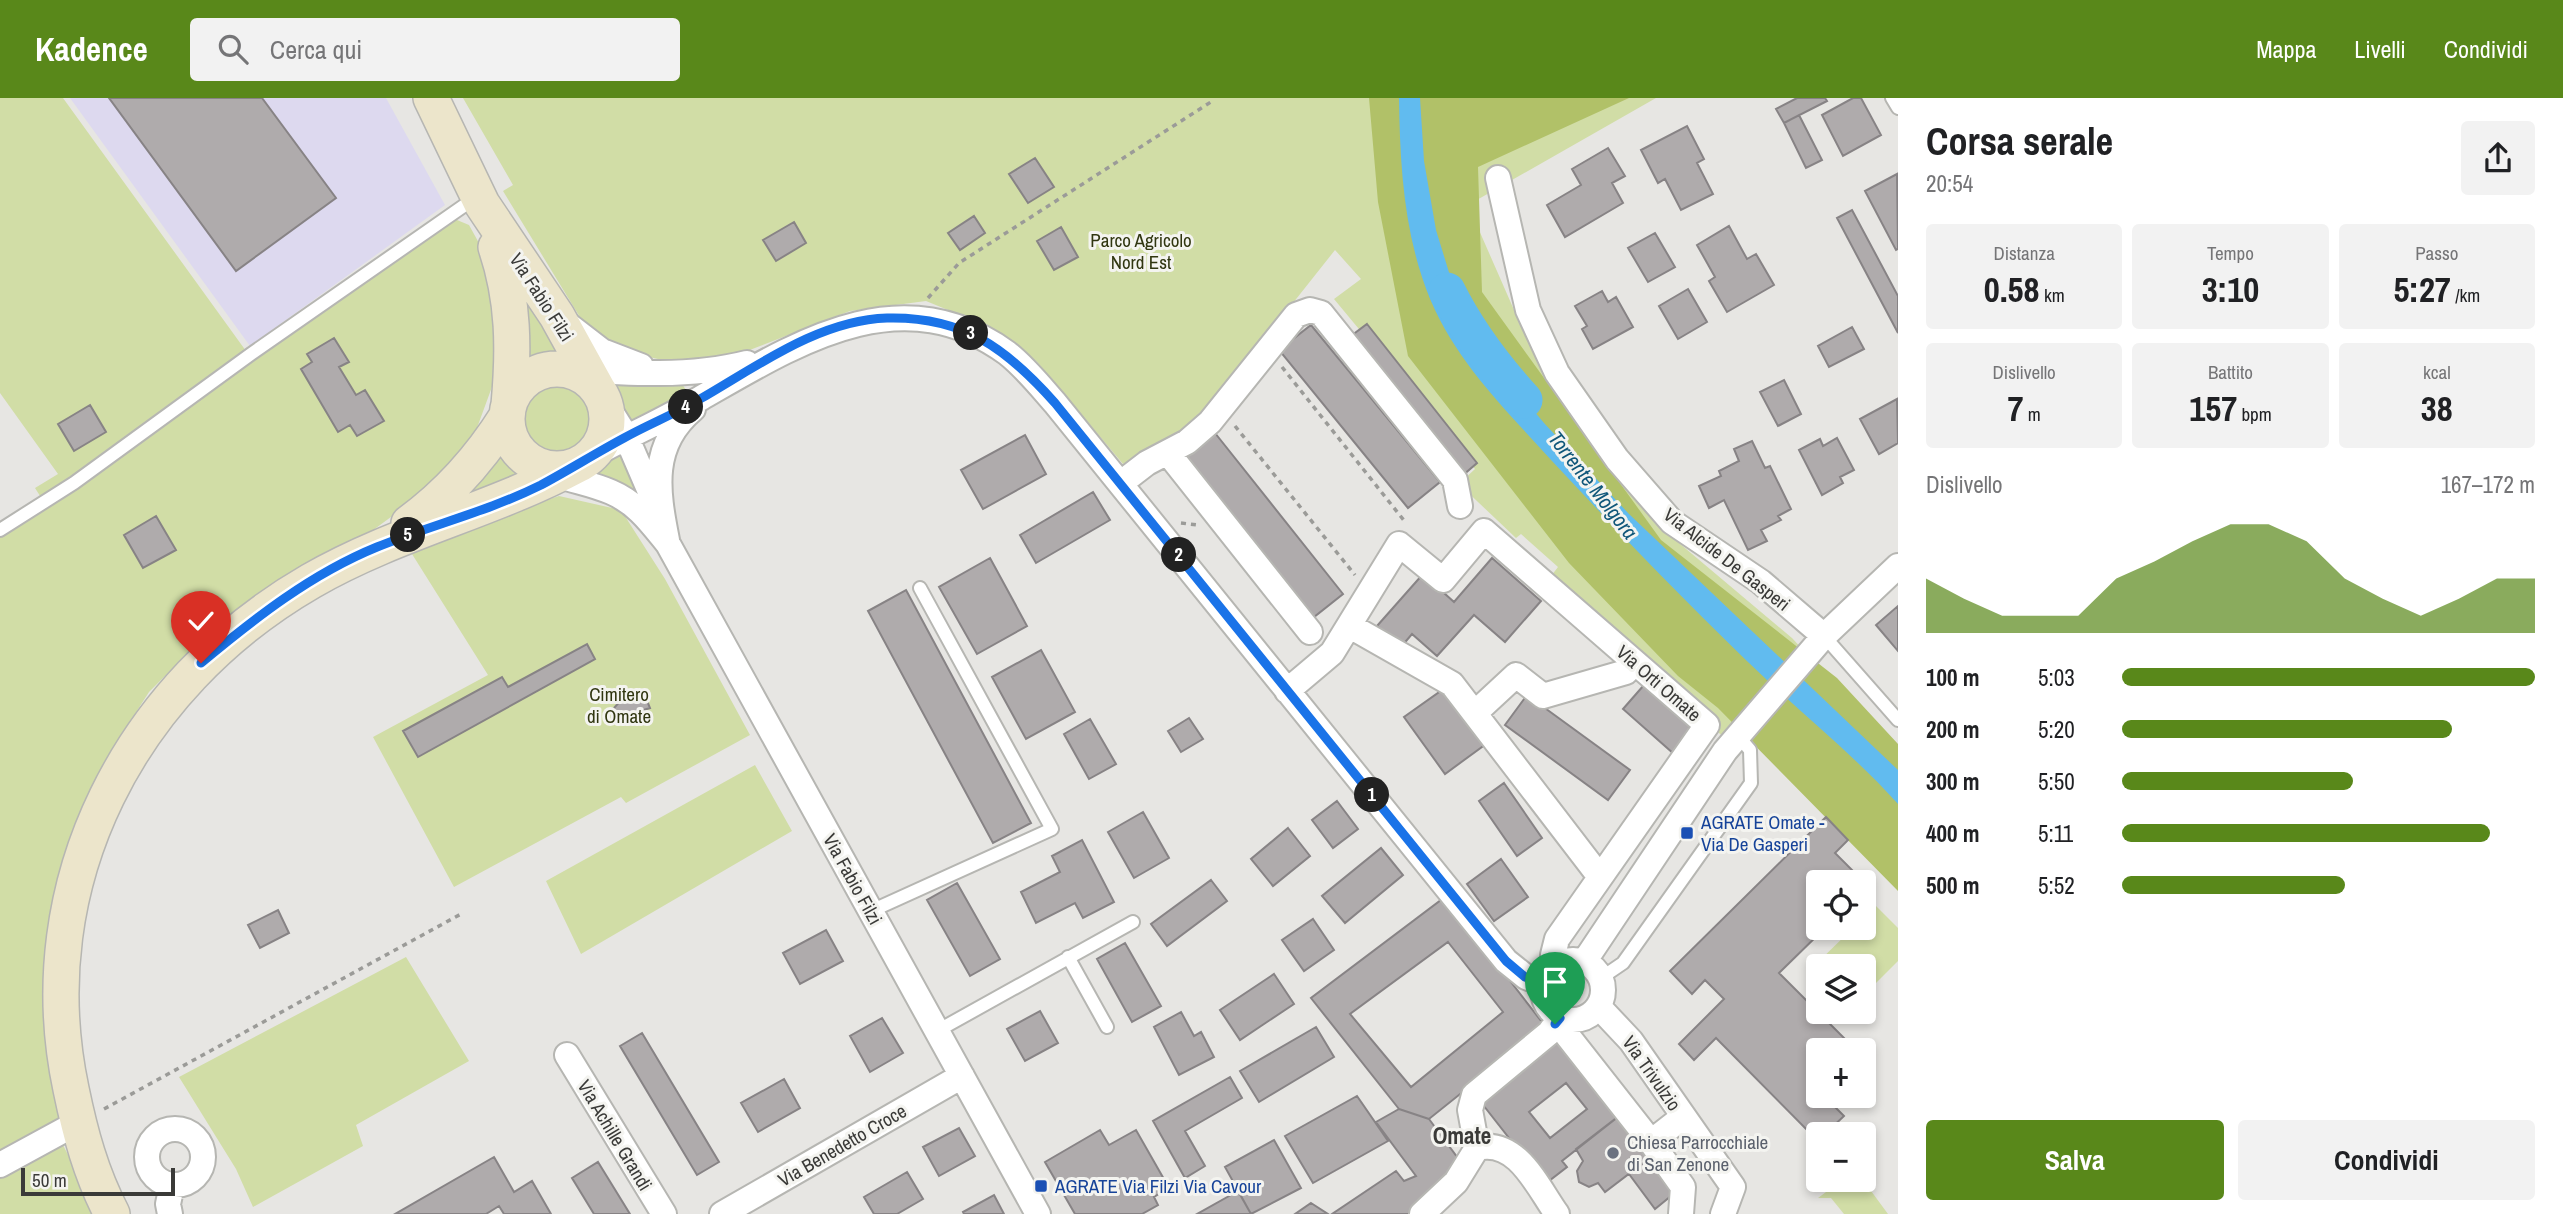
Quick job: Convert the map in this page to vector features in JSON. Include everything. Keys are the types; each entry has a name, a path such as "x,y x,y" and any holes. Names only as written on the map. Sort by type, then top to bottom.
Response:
{"street":[{"name":"Via Fabio Filzi","path":"431,98 480,200 557,316 588,383 626,436 666,534 1038,1214"},
{"name":"Via Alcide De Gasperi","path":"1498,178 1528,310 1557,373 1602,438 1672,522 1761,582 1817,643"},
{"name":"Via Fabio Filzi","path":"480,200 512,304 513,344 508,411"},
{"path":"1121,483 1210,422 1296,315 1310,310 1321,313 1455,480 1460,506"},
{"path":"557,316 602,351 669,373"},
{"path":"112,1214 92,1173 77,1123 61,1029 61,963 76,877 107,795 141,736 169,698 201,663 278,602 375,548 455,486 489,444 508,411 516,390 528,378 544,370 588,383 669,373 722,370 768,358 839,328 870,320 919,319 956,327 981,338 1017,362 1055,403 1506,961 1525,977 1549,975 1572,960 1593,970 1604,990 1598,1007 1580,1020 1558,1021 1474,1095 1470,1110 1477,1148 1456,1182 1422,1214"},
{"path":"508,411 512,441 519,452 564,466 720,388 768,358"},
{"path":"375,548 528,491 599,446 606,432 588,383"},
{"name":"Via Fabio Filzi","path":"666,534 658,480 662,452 681,420 720,388"},
{"path":"1168,453 1310,632"},
{"name":"Via Fabio Filzi","path":"564,466 623,498 666,534"},
{"name":"Via Orti Omate","path":"1399,544 1443,580 1484,531 1707,725 1557,939 1549,975"},
{"path":"1287,691 1332,653 1399,544"},
{"path":"1593,970 1683,810 1743,729 1817,643 1898,566"},
{"path":"1350,626 1452,684 1600,877"},
{"path":"1475,713 1516,675 1543,696 1626,672 1634,662"},
{"path":"1549,975 1546,1003 1563,1030 1683,1187 1681,1214"},
{"name":"Via Trivulzio","path":"1598,1007 1631,1041 1733,1187 1723,1214"},
{"name":"Via Achille Grandi","path":"567,1055 664,1214"},
{"name":"Via Benedetto Croce","path":"722,1214 962,1076"},
{"path":"1651,1142 1683,1117"},
{"path":"0,1164 77,1123"},
{"path":"1477,1148 1492,1145 1513,1154 1558,1214"},
{"path":"170,1214 168,1204 172,1185"}],"lane":[{"path":"1892,98 1898,108"},
{"path":"0,530 74,483 251,354 480,200"},
{"path":"870,911 1052,829 920,588"},
{"path":"1817,643 1898,720"},
{"path":"1593,970 1623,963 1751,783 1750,750 1743,729"},
{"path":"937,1031 1133,922"},
{"path":"1068,957 1107,1027"}],"path":[{"path":"936,306 926,301 959,263 1214,100"},
{"path":"1268,350 1406,523 1399,544"},
{"path":"1221,409 1370,593"},
{"path":"1173,523 1201,526"},
{"path":"77,1123 461,914"}],"shaded area":[{"path":"70,98 386,98 445,205 250,346"}],"green space":[{"path":"0,98 63,98 246,351 380,256 386,264 451,221 457,220 469,225 485,254 500,365 470,447 444,478 361,539 235,613 149,692 110,753 87,810 48,1010 63,1145 98,1214 0,1214 0,523 42,499 35,488 58,474 0,393"},
{"name":"Parco Agricolo Nord Est","path":"463,98 1656,98 1468,205 1518,319 1573,419 1660,527 1792,638 1898,752 1776,710 1740,751 1545,584 1558,567 1521,534 1516,538 1459,484 1475,469 1334,299 1361,279 1335,250 1198,423 1123,464 1037,362 1013,341 987,326 926,301 850,311 729,358 677,363 639,355 596,335 581,319 503,191 513,185"},
{"path":"1369,98 1629,98 1478,167 1482,292 1661,540 1837,678 1898,744 1898,891 1718,708 1678,676 1569,563 1408,356 1378,202"},
{"path":"530,293 569,362 546,363 523,372 520,295"},
{"path":"557,379 572,382 585,391 594,404 597,419 594,434 585,447 572,456 557,459 542,456 529,447 520,434 517,419 520,404 529,391 542,382"},
{"path":"680,381 688,393 629,425 610,383"},
{"path":"503,445 540,479 455,501"},
{"path":"624,447 640,492 634,494 584,477 590,466"},
{"name":"Cimitero di Omate","path":"559,496 621,510 665,579 750,735 626,803 621,797 454,887 373,737 488,675 412,554 505,514"},
{"path":"755,765 792,831 581,954 546,881"},
{"path":"1876,906 1898,928 1898,961 1876,983 1876,954 1826,954 1841,940 1876,940"},
{"path":"406,957 469,1061 356,1125 363,1146 253,1207 236,1169 179,1077"},
{"path":"1826,1192 1872,1192 1888,1214 1844,1214 1831,1198 1818,1198"}],"water":[{"name":"Torrente Molgora","path":"1399,98 1420,98 1424,161 1436,230 1459,305 1480,346 1544,423 1629,514 1898,770 1898,804 1851,756 1739,654 1658,572 1518,424 1469,366 1442,324 1431,301 1415,252 1402,176"}],"building":[{"path":"109,98 262,98 336,198 236,271"},
{"path":"1797,98 1825,98 1827,101 1784,123 1776,109"},
{"path":"1853,98 1861,98 1881,135 1843,156 1822,115"},
{"path":"1799,115 1822,160 1806,168 1784,123"},
{"path":"1687,126 1704,159 1697,163 1713,194 1681,210 1665,179 1658,183 1641,150"},
{"path":"1608,148 1625,176 1612,183 1623,203 1565,237 1547,205 1581,185 1572,169"},
{"path":"1035,158 1054,187 1028,203 1009,174"},
{"path":"1897,174 1898,249 1896,250 1865,191"},
{"path":"1852,210 1898,296 1898,333 1837,218"},
{"path":"974,216 985,233 960,250 948,233"},
{"path":"794,222 806,243 776,261 763,240"},
{"path":"1729,226 1747,259 1756,254 1774,285 1727,312 1709,281 1715,277 1697,245"},
{"path":"1061,227 1078,257 1054,270 1037,241"},
{"path":"1655,233 1675,267 1648,282 1628,248"},
{"path":"1688,289 1707,322 1678,339 1659,306"},
{"path":"1602,291 1608,302 1616,297 1633,327 1593,349 1582,329 1587,326 1575,306"},
{"path":"1367,324 1477,463 1462,476 1351,336"},
{"path":"1311,325 1440,482 1408,508 1279,350"},
{"path":"1852,327 1864,349 1829,367 1818,346"},
{"path":"334,338 349,362 339,367 356,395 365,390 384,421 357,436 350,425 338,432 301,369 312,362 307,354"},
{"path":"1784,380 1801,414 1778,426 1760,392"},
{"path":"1897,399 1898,443 1879,454 1860,419"},
{"path":"90,405 106,432 74,451 58,424"},
{"path":"1215,433 1343,594 1314,617 1185,457"},
{"path":"1025,435 1046,474 983,509 961,470"},
{"path":"1837,438 1854,470 1840,477 1843,483 1822,495 1799,450 1820,439 1823,446"},
{"path":"1752,441 1765,468 1770,466 1791,509 1778,516 1781,520 1761,530 1767,541 1748,550 1724,500 1709,508 1699,486 1721,476 1719,471 1739,461 1734,449"},
{"path":"1093,492 1110,520 1036,563 1020,535"},
{"path":"156,516 176,550 143,568 124,535"},
{"path":"990,558 1027,626 977,654 939,587"},
{"path":"1492,558 1541,601 1505,642 1474,615 1437,656 1412,634 1401,647 1377,626 1423,574 1454,602"},
{"path":"906,590 1031,823 993,843 868,611"},
{"path":"1898,606 1898,651 1876,625"},
{"path":"587,644 595,659 418,757 403,731 502,677 508,687"},
{"path":"1041,650 1075,712 1026,739 992,677"},
{"path":"1644,685 1695,730 1674,754 1623,709"},
{"path":"1445,688 1486,744 1445,774 1404,717"},
{"path":"643,691 650,708 617,718 614,708 621,700"},
{"path":"1527,695 1630,770 1608,800 1505,725"},
{"path":"1189,718 1203,739 1181,752 1168,731"},
{"path":"1090,719 1116,764 1089,779 1064,734"},
{"path":"1504,783 1542,838 1517,856 1479,801"},
{"path":"1337,801 1358,829 1333,848 1312,820"},
{"path":"1143,812 1169,858 1134,878 1108,832"},
{"path":"1826,817 1848,840 1835,853 1852,870 1806,870 1806,940 1813,940 1779,973 1806,1000 1806,1024 1830,1024 1844,1038 1806,1038 1806,1108 1836,1108 1844,1116 1838,1122 1806,1122 1806,1129 1716,1038 1694,1060 1679,1044 1724,999 1705,980 1692,994 1670,971"},
{"path":"1288,828 1310,856 1273,886 1251,859"},
{"path":"1082,840 1114,902 1083,918 1075,903 1036,923 1021,892 1060,872 1052,856"},
{"path":"1381,848 1403,875 1345,923 1322,896"},
{"path":"1501,859 1528,897 1494,921 1467,884"},
{"path":"1211,880 1227,901 1167,946 1151,924"},
{"path":"957,883 1000,959 970,976 927,900"},
{"path":"1445,897 1545,1026 1429,1119 1399,1109 1311,998","holes":["1448,942 1503,1012 1411,1087 1350,1014"]},
{"path":"278,910 289,933 260,948 248,925"},
{"path":"1313,919 1334,950 1304,971 1282,940"},
{"path":"826,930 843,961 800,984 783,953"},
{"path":"1125,943 1161,1006 1132,1022 1097,959"},
{"path":"1274,974 1294,1004 1240,1040 1220,1010"},
{"path":"1040,1011 1058,1043 1025,1061 1007,1029"},
{"path":"1181,1012 1194,1036 1201,1032 1214,1057 1179,1075 1154,1027"},
{"path":"882,1018 903,1053 870,1072 850,1036"},
{"path":"1316,1027 1334,1057 1259,1102 1240,1071"},
{"path":"642,1033 719,1162 697,1175 620,1046"},
{"path":"1558,1039 1619,1116 1562,1161 1567,1167 1545,1184 1480,1101","holes":["1566,1083 1587,1109 1550,1138 1529,1112"]},
{"path":"1230,1077 1242,1098 1185,1131 1205,1166 1185,1178 1153,1121"},
{"path":"784,1079 800,1108 758,1132 741,1103"},
{"path":"1357,1096 1388,1141 1313,1183 1285,1136"},
{"path":"1399,1109 1429,1119 1460,1161 1409,1214 1332,1214 1396,1171 1404,1181 1416,1176 1376,1122"},
{"name":"Chiesa Parrocchiale di San Zenone","path":"1619,1116 1651,1157 1605,1192 1598,1183 1589,1187 1579,1182 1577,1171 1583,1161 1576,1149"},
{"path":"959,1128 975,1156 939,1176 923,1147"},
{"path":"1100,1130 1109,1145 1136,1130 1169,1188 1154,1197 1158,1205 1142,1214 1075,1214 1045,1162"},
{"path":"1274,1140 1301,1188 1251,1214 1225,1167"},
{"path":"494,1157 514,1192 532,1181 551,1214 504,1214 499,1206 486,1214 395,1214"},
{"path":"1651,1157 1677,1191 1655,1209 1629,1174"},
{"path":"598,1162 630,1214 594,1214 572,1178"},
{"path":"907,1172 923,1199 897,1214 874,1214 864,1197"},
{"path":"1238,1191 1251,1214 1197,1214"},
{"path":"994,1195 1004,1214 964,1214 963,1212"},
{"path":"1311,1203 1328,1214 1295,1214"}],"waterway":[{"name":"Torrente Molgora","path":"1447,291 1482,348 1524,400"}],"place":[{"name":"AGRATE Omate - Via De Gasperi","path":"1687,833"},
{"name":"Chiesa Parrocchiale di San Zenone","path":"1613,1153"},
{"name":"AGRATE Via Filzi Via Cavour","path":"1041,1186"}],"district":[{"name":"Omate","path":"1462,1135"}],"route":[{"path":"201,663 261,613 309,582 375,548 528,491 626,436 679,411 768,358 839,328 870,320 919,319 956,327 1007,353 1038,383 1506,961 1525,977 1544,984 1546,1003 1560,1018 1555,1024"}]}
